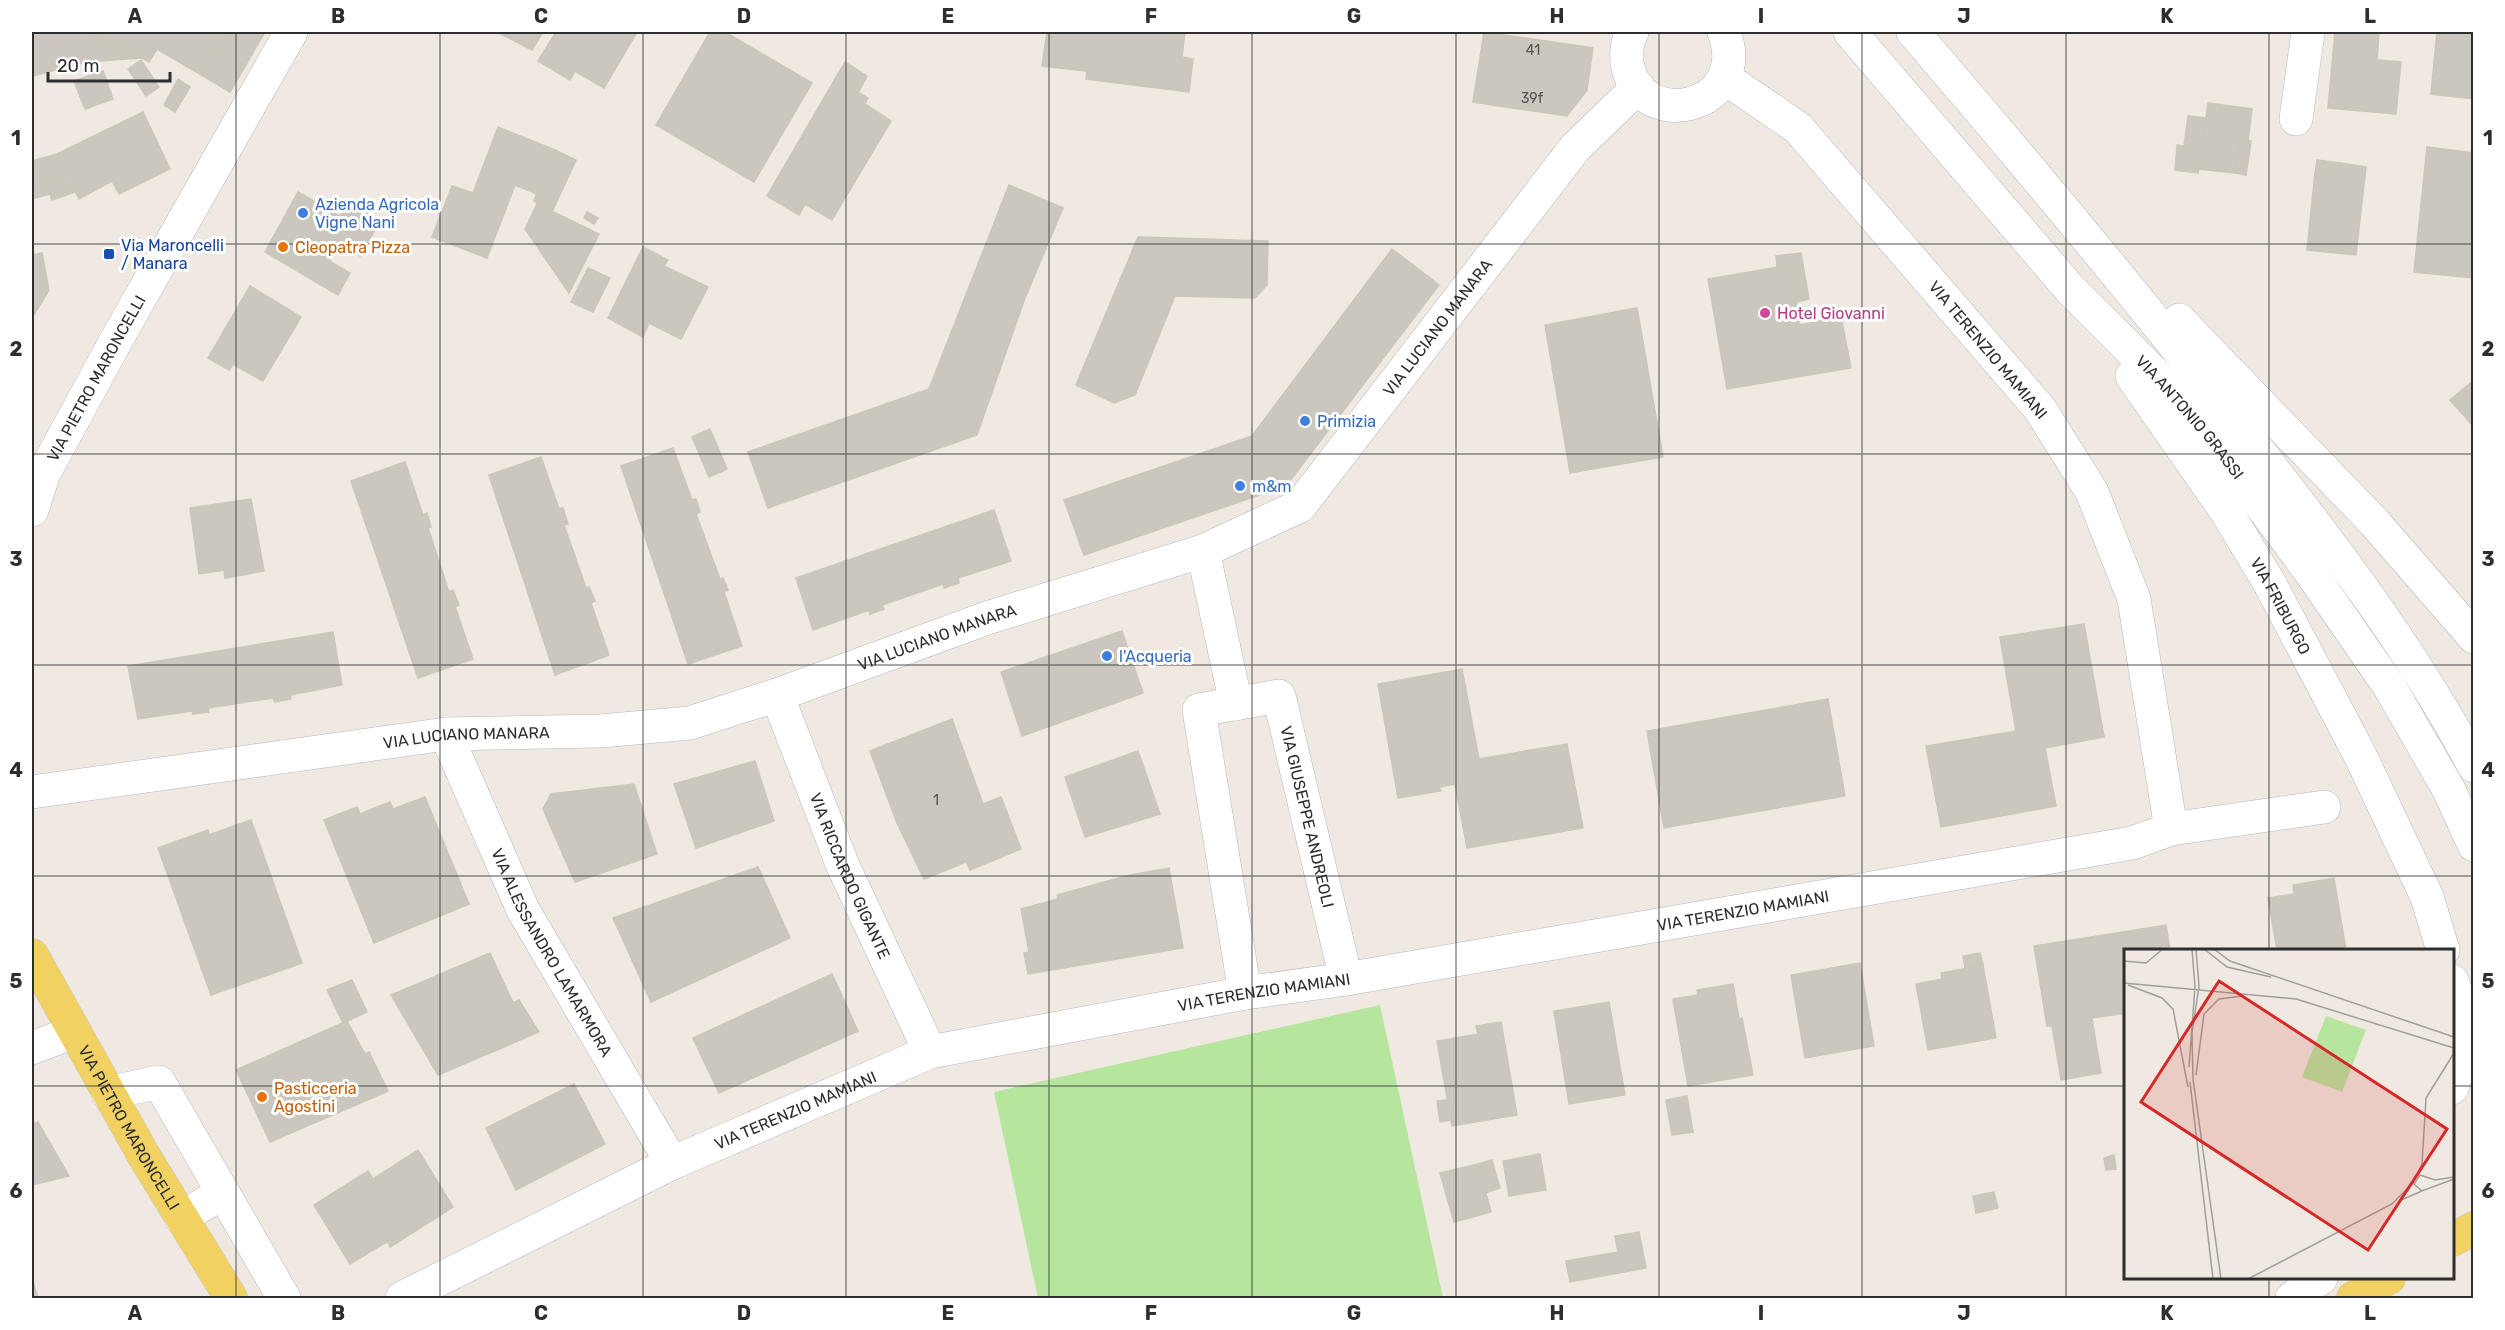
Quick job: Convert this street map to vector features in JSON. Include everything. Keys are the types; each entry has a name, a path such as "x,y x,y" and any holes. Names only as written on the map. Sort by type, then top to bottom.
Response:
{"main road":[{"name":"VIA PIETRO MARONCELLI","path":"32,955 108,1093 231,1299"},
{"path":"2454,1239 2474,1228"},
{"path":"2353,1299 2387,1279"}],"street":[{"name":"VIA PIETRO MARONCELLI","path":"32,510 36,477 291,32"},
{"path":"1632,32 1626,54 1629,71 1638,87 1650,99 1666,105 1683,106 1700,102 1714,92 1725,78 1730,62 1729,44 1724,32"},
{"name":"VIA ANTONIO GRASSI","path":"1850,32 2070,289 2155,374 2213,440 2309,570 2389,686 2449,790 2474,845"},
{"name":"VIA ANTONIO GRASSI","path":"1913,32 2040,180 2172,341 2346,563 2435,697 2474,766"},
{"path":"2296,119 2308,32"},
{"name":"VIA TERENZIO MAMIANI","path":"1725,78 1798,128 2040,409 2092,492 2134,599 2171,829"},
{"name":"VIA LUCIANO MANARA","path":"32,792 446,734 601,731 690,723 777,695 987,618 1203,550 1300,506 1575,148 1638,87"},
{"path":"2040,180 2374,522 2474,637"},
{"name":"VIA FRIBURGO","path":"2070,289 2226,512 2270,584 2360,754 2422,887 2442,949"},
{"path":"1203,550 1236,704"},
{"name":"VIA RICCARDO GIGANTE","path":"777,695 843,866 930,1052"},
{"name":"VIA GIUSEPPE ANDREOLI","path":"1245,993 1199,710 1279,696 1346,979"},
{"name":"VIA ALESSANDRO LAMARMORA","path":"446,734 523,910 672,1162"},
{"name":"VIA TERENZIO MAMIANI","path":"402,1299 672,1162 930,1052 1245,993 1346,979 2132,843 2171,829 2324,807"},
{"path":"2454,986 2456,992 2457,1072 2454,1082"},
{"path":"32,1048 73,1032"},
{"path":"108,1093 159,1082 285,1299"},
{"path":"181,1218 222,1193"},
{"path":"2292,1299 2320,1279"}],"green space":[{"path":"1380,1005 1443,1298 1038,1298 994,1092"}],"building":[{"path":"32,32 87,32 121,52 124,47 142,58 86,62 32,76"},
{"path":"87,32 230,32 203,76 157,49 149,62 124,47 121,52"},
{"path":"230,32 265,32 230,92 203,76"},
{"path":"497,32 543,32 532,50"},
{"path":"556,32 637,32 604,88 575,71 570,80 538,61"},
{"path":"710,32 725,32 812,83 754,182 656,125"},
{"path":"1047,32 1185,32 1182,57 1193,59 1189,92 1086,79 1087,71 1042,66"},
{"path":"1484,32 1593,48 1587,90 1567,116 1473,102"},
{"path":"2335,32 2379,32 2377,60 2401,62 2396,114 2328,108"},
{"path":"2437,32 2474,32 2474,99 2431,94"},
{"path":"141,60 159,87 146,96 128,69"},
{"path":"845,62 867,76 858,93 835,79"},
{"path":"103,71 113,99 85,109 74,81"},
{"path":"178,79 190,87 175,112 164,105"},
{"path":"835,79 868,98 865,104 891,121 832,220 805,204 799,215 767,196"},
{"path":"2208,103 2252,109 2248,140 2240,139 2235,173 2199,169"},
{"path":"143,112 170,169 119,194 112,181 79,199 68,177 32,187 32,161 57,154"},
{"path":"2188,116 2206,118 2198,173 2175,170 2177,145 2184,146"},
{"path":"498,127 555,150 537,194 515,185 487,258 432,237 452,186 473,193"},
{"path":"2240,139 2251,141 2246,175 2235,173"},
{"path":"2427,147 2474,153 2474,278 2414,272"},
{"path":"555,150 576,160 552,212 534,201"},
{"path":"2317,160 2340,163 2338,175 2315,173"},
{"path":"2340,163 2366,167 2356,255 2307,250 2315,173 2338,175"},
{"path":"68,177 75,192 52,200 50,194 32,199 32,187"},
{"path":"1009,185 1063,208 1025,298 977,435 768,508 748,452 929,389"},
{"path":"298,192 372,235 360,256 340,244 329,261 350,273 338,295 265,252"},
{"path":"348,202 380,221 372,235 340,217"},
{"path":"537,204 599,234 569,293 525,229"},
{"path":"587,212 598,218 594,224 584,218"},
{"path":"1138,237 1268,241 1267,285 1255,298 1175,296 1135,395 1114,403 1076,385"},
{"path":"643,247 668,260 664,266 708,287 681,339 649,323 643,337 608,318"},
{"path":"1392,249 1439,285 1286,486 1084,555 1064,500 1252,436"},
{"path":"42,253 49,290 32,318 32,255"},
{"path":"1801,253 1809,299 1796,302 1791,265 1777,267 1776,256"},
{"path":"1791,265 1800,325 1841,317 1851,368 1727,389 1708,279"},
{"path":"588,268 610,278 593,312 571,302"},
{"path":"250,286 301,317 263,381 233,364 229,370 208,358"},
{"path":"1637,308 1663,457 1570,473 1545,325"},
{"path":"2474,380 2474,427 2450,400"},
{"path":"710,429 727,469 709,477 692,437"},
{"path":"673,448 692,500 696,499 700,512 696,514 720,579 723,578 728,590 724,592 742,646 688,664 621,466"},
{"path":"541,457 559,509 563,508 568,524 564,525 586,588 589,587 595,601 591,603 609,655 555,675 489,475"},
{"path":"405,462 423,515 427,513 431,527 428,528 449,592 453,590 459,605 455,607 473,659 418,678 351,481"},
{"path":"251,499 264,571 225,578 224,570 199,574 190,508"},
{"path":"994,510 1011,561 958,578 959,583 944,588 943,584 882,605 884,609 870,614 869,610 813,630 796,578"},
{"path":"2084,624 2104,737 2045,748 2056,806 1941,827 1926,746 2016,731 2000,637"},
{"path":"1122,631 1143,693 1022,736 1001,672"},
{"path":"333,632 342,685 290,695 291,699 275,702 273,698 208,708 209,712 193,714 192,711 138,719 128,666"},
{"path":"1462,669 1479,759 1567,744 1583,828 1467,848 1455,784 1439,787 1441,791 1398,798 1378,684"},
{"path":"1828,699 1845,796 1664,828 1647,731"},
{"path":"952,719 983,804 1001,797 1021,849 970,870 966,862 924,879 897,823 870,751"},
{"path":"1138,751 1160,814 1085,837 1065,777"},
{"path":"755,761 774,821 696,848 674,784"},
{"path":"634,784 657,854 575,882 543,809 551,794"},
{"path":"425,797 469,904 374,943 324,820 357,807 360,814 390,802 393,809"},
{"path":"251,820 302,963 211,995 158,848 208,830 209,835"},
{"path":"758,867 790,938 651,1002 613,918"},
{"path":"1169,868 1183,948 1028,974 1024,953 1029,952 1021,909 1058,899 1057,895 1130,875"},
{"path":"2334,878 2346,949 2277,949 2268,898 2294,894 2293,885"},
{"path":"2166,925 2170,949 2124,949 2124,1013 2092,1018 2101,1073 2061,1080 2052,1026 2047,1026 2034,946"},
{"path":"490,953 513,1003 519,1000 539,1032 438,1075 391,995"},
{"path":"1980,953 1983,965 1965,968 1963,956"},
{"path":"1860,963 1874,1046 1805,1058 1791,975"},
{"path":"1983,965 1996,1038 1928,1050 1916,984 1942,979 1941,973"},
{"path":"832,974 858,1031 719,1093 693,1038"},
{"path":"352,980 367,1012 343,1023 327,990"},
{"path":"1733,984 1753,1075 1688,1086 1673,999 1698,995 1697,990"},
{"path":"1609,1002 1625,1095 1569,1104 1554,1011"},
{"path":"347,1021 365,1054 369,1052 388,1091 270,1142 236,1070"},
{"path":"1501,1022 1517,1115 1452,1126 1437,1041 1478,1034 1476,1026"},
{"path":"574,1084 605,1144 516,1190 486,1128"},
{"path":"1687,1096 1693,1132 1672,1135 1666,1100"},
{"path":"1448,1100 1452,1120 1440,1122 1437,1101"},
{"path":"38,1122 69,1176 32,1185 32,1124"},
{"path":"418,1150 453,1207 390,1247 388,1241 350,1264 314,1205 368,1171 373,1179"},
{"path":"1540,1154 1546,1190 1509,1196 1503,1161"},
{"path":"2114,1155 2116,1169 2106,1170 2104,1158"},
{"path":"1492,1160 1500,1188 1485,1193 1478,1164"},
{"path":"1478,1164 1491,1212 1454,1222 1440,1173"},
{"path":"1994,1192 1998,1208 1976,1213 1973,1196"},
{"path":"1639,1232 1646,1268 1570,1282 1566,1261 1618,1252 1615,1236"},
{"path":"32,1278 38,1298 32,1298"}],"place":[{"name":"Azienda Agricola Vigne Nani","path":"303,213"},
{"name":"Cleopatra Pizza","path":"283,247"},
{"name":"Via Maroncelli / Manara","path":"109,254"},
{"name":"Hotel Giovanni","path":"1765,313"},
{"name":"Primizia","path":"1305,421"},
{"name":"m&m","path":"1240,486"},
{"name":"l'Acqueria","path":"1107,656"},
{"name":"Pasticceria Agostini","path":"262,1097"}]}
